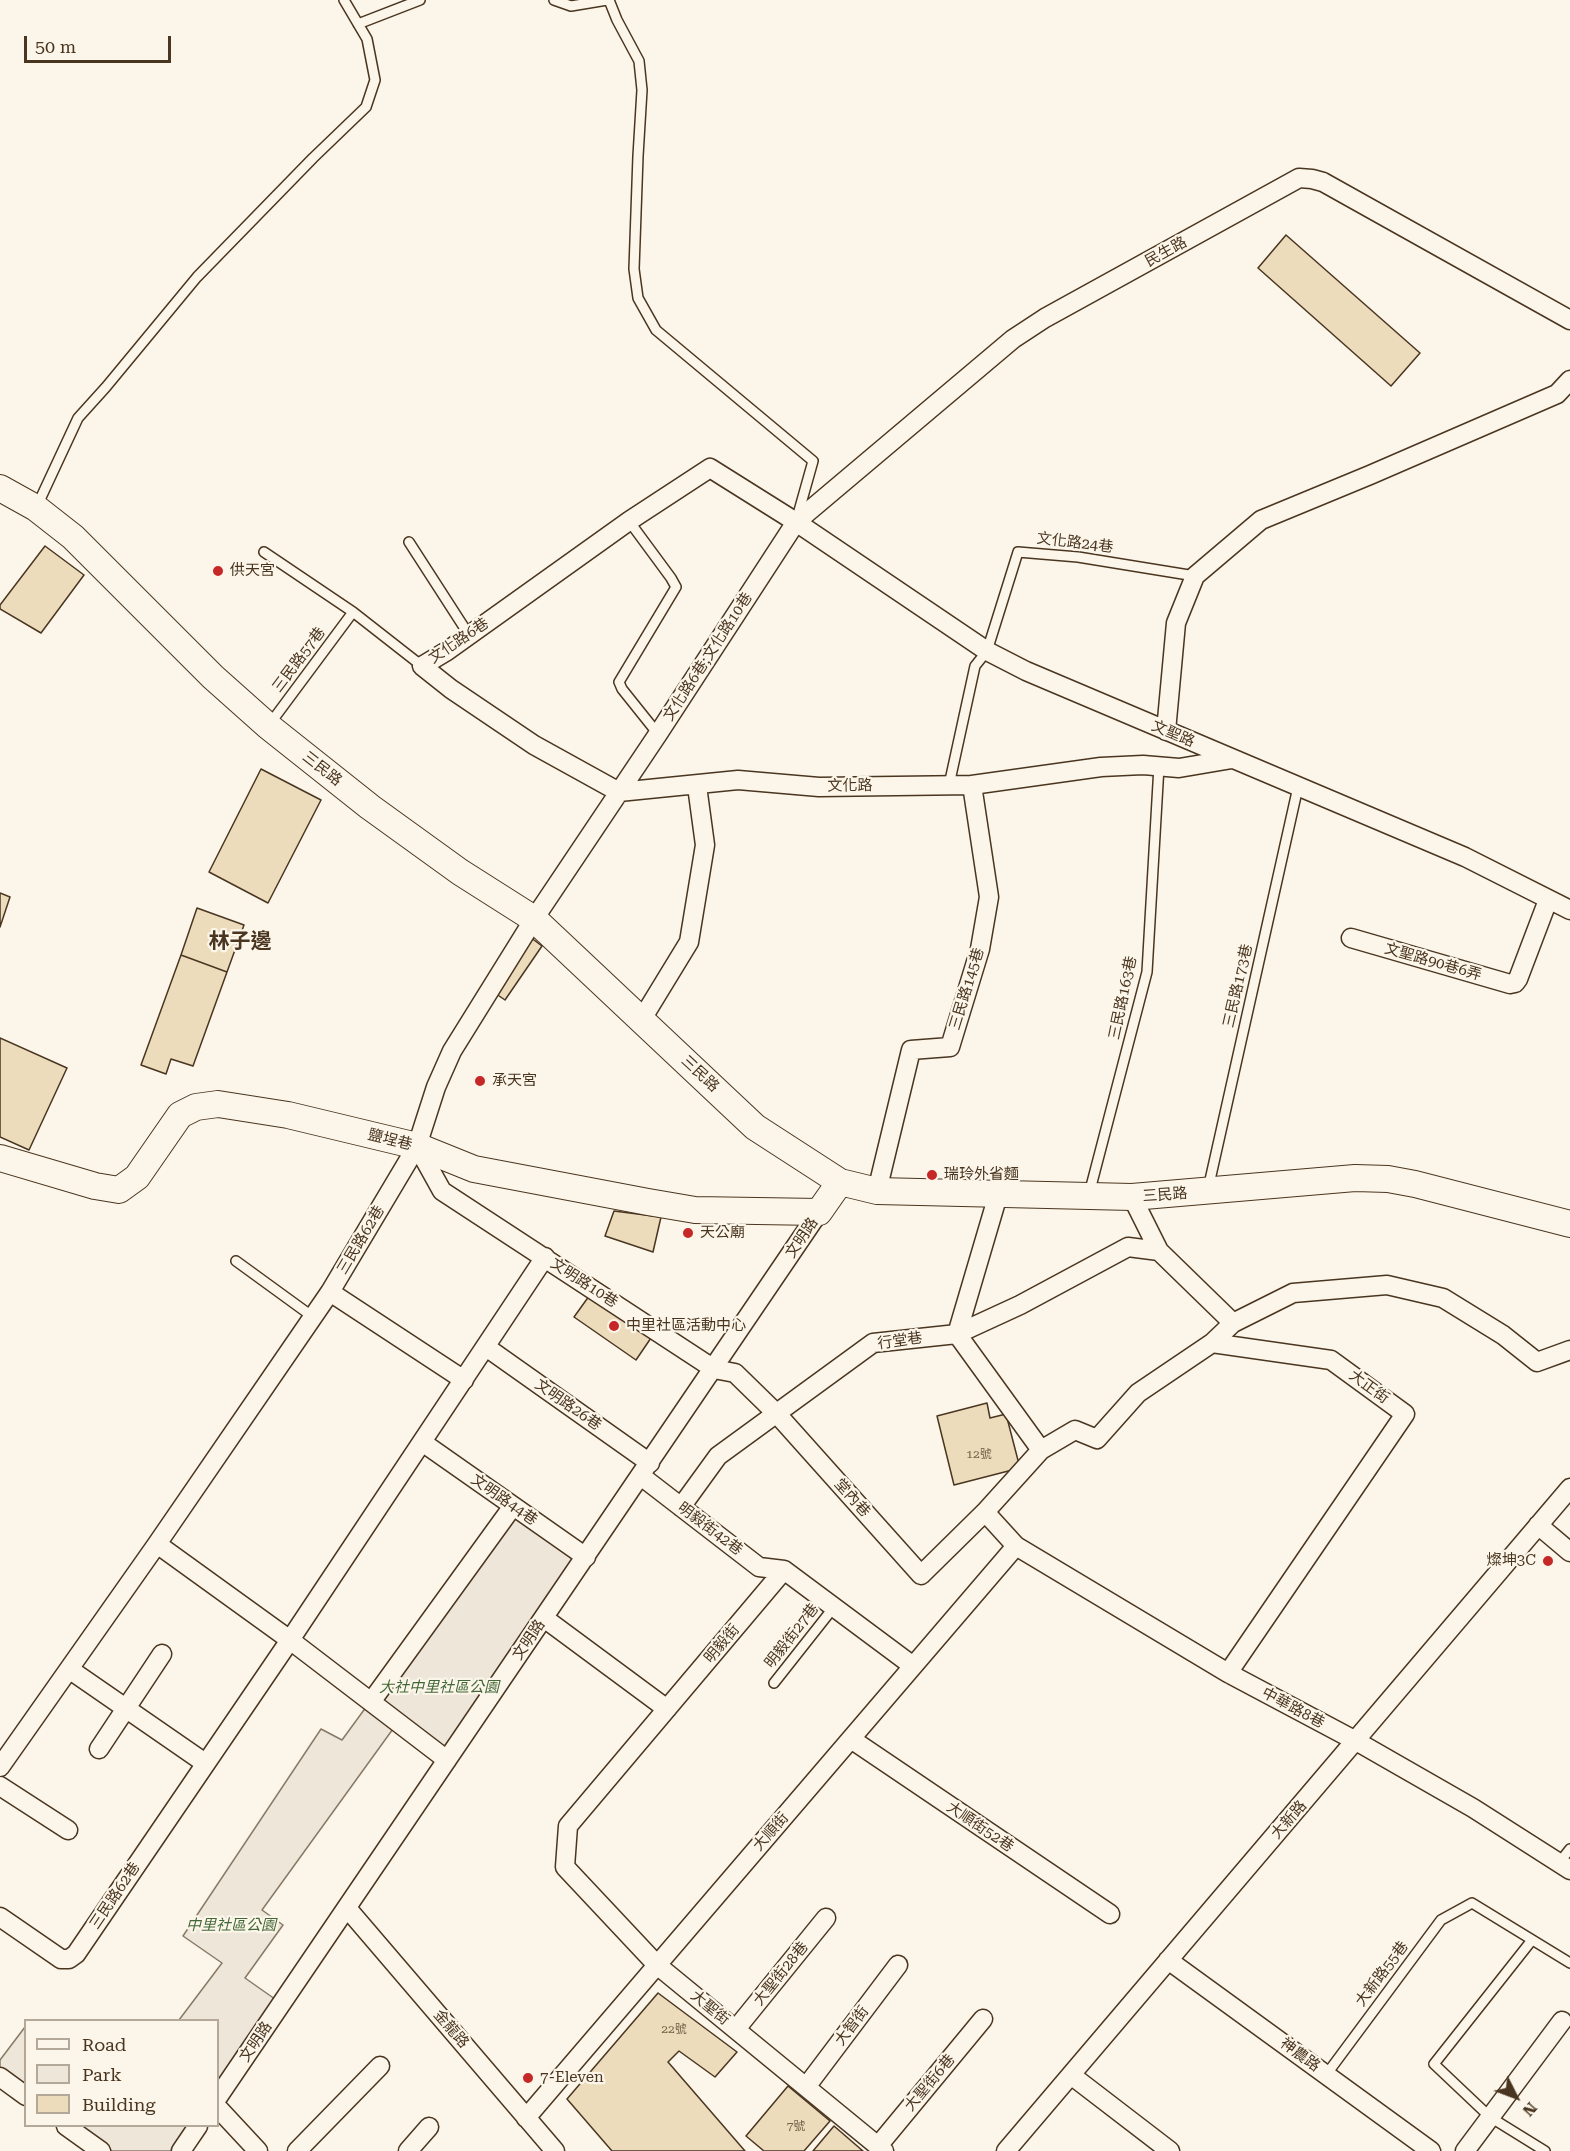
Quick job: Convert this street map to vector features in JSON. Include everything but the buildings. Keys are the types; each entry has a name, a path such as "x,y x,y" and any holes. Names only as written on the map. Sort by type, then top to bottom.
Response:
{"main road":[{"name":"三民路","path":"0,488 36,508 73,537 213,677 268,726 370,807 460,872 534,919 755,1127 840,1182 877,1191 1132,1197 1355,1178 1388,1179 1570,1224"},
{"name":"鹽埕巷","path":"0,1158 119,1191 137,1177 180,1115 196,1107 218,1104 288,1115 417,1146 474,1169 695,1210 819,1212"},
{"name":"文明路","path":"819,1212 840,1182"}],"street":[{"name":"民生路","path":"796,522 1013,339 1045,318 1299,178 1312,178 1323,182 1570,320"},
{"path":"1166,731 1176,623 1195,576 1261,520 1557,394 1570,380"},
{"name":"文化路6巷","path":"620,792 534,745 451,689 422,666 629,521 710,468 796,522"},
{"name":"文聖路","path":"796,522 987,651 1026,672 1465,857 1570,910"},
{"name":"文化路6巷;文化路10巷","path":"620,792 796,522"},
{"name":"文化路","path":"620,792 697,786 738,780 819,786 972,785 1101,768 1143,765 1179,768 1232,759"},
{"name":"三民路145巷","path":"877,1191 911,1050 950,1047 980,949 989,897 972,785"},
{"path":"642,1019 689,942 705,845 697,786"},
{"path":"534,919 620,792"},
{"name":"文聖路90巷6弄","path":"1351,938 1510,984 1515,983 1518,979 1548,900"},
{"name":"三民路62巷","path":"0,1767 330,1292 417,1146 436,1087 452,1052 534,919"},
{"name":"文明路10巷","path":"417,1146 442,1191 714,1369"},
{"path":"998,1195 957,1334 1041,1450"},
{"path":"1132,1197 1159,1251 1233,1323"},
{"name":"文明路","path":"219,2096 819,1212"},
{"name":"行堂巷","path":"681,1507 718,1456 873,1343 957,1334 1020,1305 1128,1246 1159,1251"},
{"name":"三民路62巷","path":"0,1917 61,1959 69,1959 76,1954 290,1640 545,1257"},
{"path":"985,1512 1041,1450 1075,1430 1097,1439 1138,1394 1212,1343 1233,1323 1293,1293 1387,1285 1443,1298 1503,1335 1537,1362 1570,1350"},
{"path":"330,1292 464,1380"},
{"name":"大正街","path":"1212,1343 1331,1360 1405,1414 1228,1673"},
{"name":"文明路26巷","path":"486,1347 645,1470"},
{"name":"堂內巷","path":"714,1369 735,1373 777,1414 921,1575 985,1512"},
{"name":"文明路44巷","path":"422,1442 586,1557"},
{"name":"明毅街42巷","path":"645,1470 681,1507 759,1567 784,1570"},
{"name":"大新路","path":"1006,2151 1570,1488"},
{"path":"371,1702 513,1506"},
{"name":"中華路8巷","path":"985,1512 1016,1546 1228,1673 1356,1741 1566,1861"},
{"path":"1538,1525 1570,1552"},
{"path":"157,1544 290,1640 447,1760"},
{"name":"大順街","path":"526,2118 1016,1546"},
{"path":"784,1570 913,1666"},
{"name":"明毅街","path":"567,1845 568,1826 784,1570"},
{"path":"544,1618 667,1709"},
{"path":"99,1749 162,1654"},
{"path":"69,1669 205,1763"},
{"name":"大順街52巷","path":"851,1739 1110,1914"},
{"path":"0,1786 68,1830"},
{"name":"大聖街","path":"567,1845 565,1867 657,1965 881,2148"},
{"name":"金龍路","path":"347,1908 550,2149"},
{"name":"大聖街28巷","path":"736,2029 826,1918"},
{"name":"神農路","path":"1168,1960 1431,2151"},
{"name":"大智街","path":"806,2087 898,1965"},
{"name":"大聖街6巷","path":"881,2148 983,2019"},
{"path":"1465,2151 1562,2021"},
{"path":"297,2151 380,2066"},
{"path":"1071,2075 1163,2148"},
{"path":"0,2077 24,2095"},
{"path":"219,2109 258,2151"},
{"path":"67,2127 101,2151"},
{"path":"181,2151 197,2127"},
{"path":"408,2151 429,2127"}],"lane":[{"path":"36,508 78,418 197,277 366,107 375,81 367,39 344,0"},
{"path":"358,24 420,0"},
{"path":"554,0 571,6 608,0 639,61 642,90 634,269 638,298 656,330 813,461 796,522"},
{"path":"629,521 676,587 619,682 622,689 658,734"},
{"path":"409,542 469,635"},
{"path":"264,552 353,612 422,666"},
{"name":"文化路24巷","path":"987,651 1018,552 1078,557 1195,576"},
{"name":"三民路57巷","path":"268,726 353,612"},
{"path":"949,785 975,666 987,651"},
{"name":"三民路163巷","path":"1089,1196 1147,972 1159,766"},
{"name":"三民路173巷","path":"1208,1192 1298,787"},
{"path":"236,1261 313,1317"},
{"name":"明毅街27巷","path":"774,1683 834,1607"},
{"name":"大新路55巷","path":"1326,2074 1441,1920 1472,1903 1532,1940"},
{"path":"1545,2151 1490,2117 1434,2064 1532,1940 1570,1963"}],"green space":[{"path":"513,1506 586,1557 447,1760 398,1722 262,1910 283,1925 245,1978 282,2004 219,2097 219,2019 180,2019 222,1963 183,1936 321,1729 342,1740"},
{"path":"24,2028 24,2095 0,2077 0,2060"},
{"path":"67,2127 197,2127 181,2151 101,2151"}],"place":[{"name":"供天宮","path":"218,571"},
{"name":"承天宮","path":"480,1081"},
{"name":"瑞玲外省麵","path":"932,1175"},
{"name":"天公廟","path":"688,1233"},
{"name":"中里社區活動中心","path":"614,1326"},
{"name":"燦坤3C","path":"1548,1561"},
{"name":"7-Eleven","path":"528,2078"}],"district":[{"name":"林子邊","path":"240,942"}],"park label":[{"name":"大社中里社區公園","path":"439,1688"},
{"name":"中里社區公園","path":"231,1926"}]}
